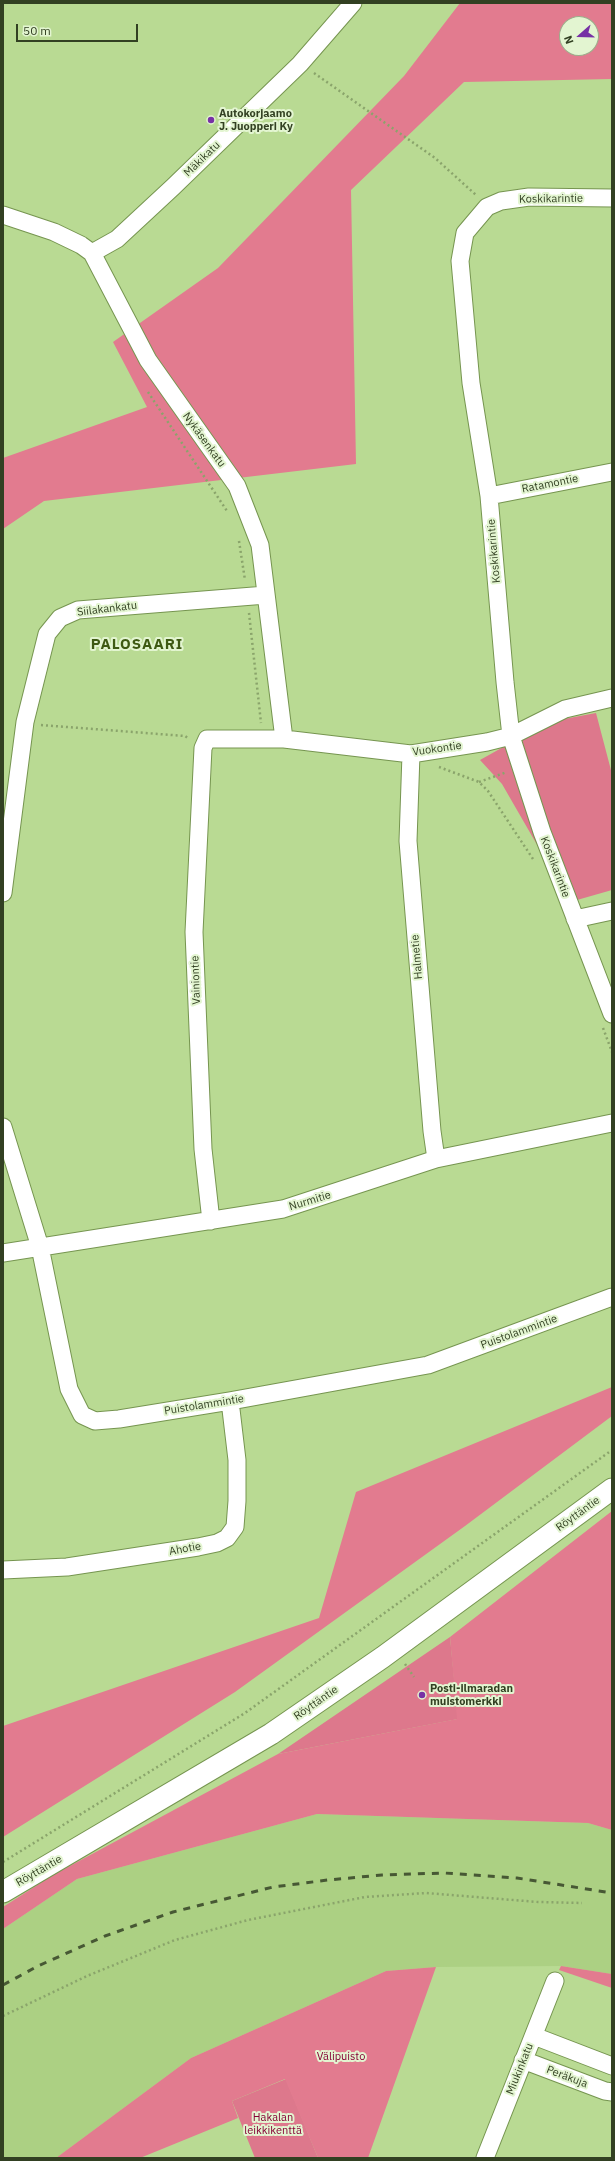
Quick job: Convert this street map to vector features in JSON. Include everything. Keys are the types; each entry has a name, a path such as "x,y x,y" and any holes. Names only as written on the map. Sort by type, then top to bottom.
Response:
{"street":[{"name":"Mäkikatu","path":"92,253 117,239 300,64 353,3"},
{"name":"Koskikarintie","path":"607,1019 575,919 542,832 511,736 489,496 471,383 460,262 465,233 487,207 501,201 529,197 612,198"},
{"name":"Nykäsenkatu","path":"3,215 54,232 81,245 92,253 148,360 237,486 260,545 284,739"},
{"name":"Ratamontie","path":"489,496 612,472"},
{"name":"Siilakankatu","path":"24,722 46,634 60,618 78,610 266,595"},
{"name":"Vuokontie","path":"205,743 263,738 284,739 411,760 511,736 565,709 612,698"},
{"path":"3,893 24,722"},
{"name":"Vainiontie","path":"205,743 194,932 203,1149 211,1221"},
{"name":"Halmetie","path":"411,760 408,842 432,1132 436,1159"},
{"path":"575,919 612,911"},
{"name":"Nurmitie","path":"3,1253 283,1209 436,1159 612,1123"},
{"name":"Puistolammintie","path":"3,1128 40,1247 69,1389 82,1415 95,1421 119,1419 230,1401 428,1365 612,1297"},
{"name":"Ahotie","path":"3,1570 68,1567 198,1547 217,1543 227,1538 235,1527 237,1501 237,1460 230,1401"},
{"name":"Röyttäntie","path":"3,1892 271,1734 383,1656 612,1490"},
{"name":"Miukinkatu","path":"485,2158 555,1981"},
{"path":"534,2036 612,2066"},
{"name":"Peräkuja","path":"523,2060 605,2091 612,2092"}],"path":[{"path":"300,64 435,158 487,207"},
{"path":"146,387 223,502 230,516"},
{"path":"238,537 242,550 263,738"},
{"path":"24,722 185,736 205,743"},
{"path":"411,760 442,768 479,782 488,791 536,866"},
{"path":"479,782 521,767"},
{"path":"607,1019 612,1052"},
{"path":"3,1862 245,1713 612,1450"},
{"path":"3,2016 87,1976 175,1940 248,1920 365,1897 426,1893 538,1902 582,1903"}],"shaded area":[{"path":"317,1814 588,1823 612,1830 612,1974 561,1966 436,1967 386,1971 191,2058 56,2158 3,2158 3,1929 77,1879"}],"green space":[{"path":"460,3 612,3 612,79 464,82 351,190 356,464 44,501 3,529 3,458 147,407 113,342 218,268 404,76"},
{"path":"596,713 612,774 612,890 570,902 502,784 480,760 548,722"},
{"path":"612,1387 612,1416 465,1526 235,1692 3,1837 3,1726 319,1618 356,1492"},
{"path":"612,1511 612,1830 588,1823 317,1814 77,1879 3,1929 3,1907 53,1875 278,1754 457,1719 450,1637"},
{"path":"450,1637 458,1719 278,1754"},
{"path":"561,1966 612,1974 612,1988 559,1970"},
{"name":"Välipuisto","path":"436,1967 368,2158 318,2158 285,2079 232,2101 238,2118 140,2158 56,2158 191,2058 386,1971"},
{"name":"Hakalan leikkikenttä","path":"286,2079 318,2158 255,2158 232,2101"}],"railway":[{"path":"3,1985 38,1966 105,1936 173,1912 273,1887 382,1875 444,1873 517,1878 612,1893"}],"place":[{"name":"Autokorjaamo J. Juopperi Ky","path":"211,120"},
{"name":"Posti-ilmaradan muistomerkki","path":"422,1695"}],"district":[{"name":"PALOSAARI","path":"137,645"}]}
